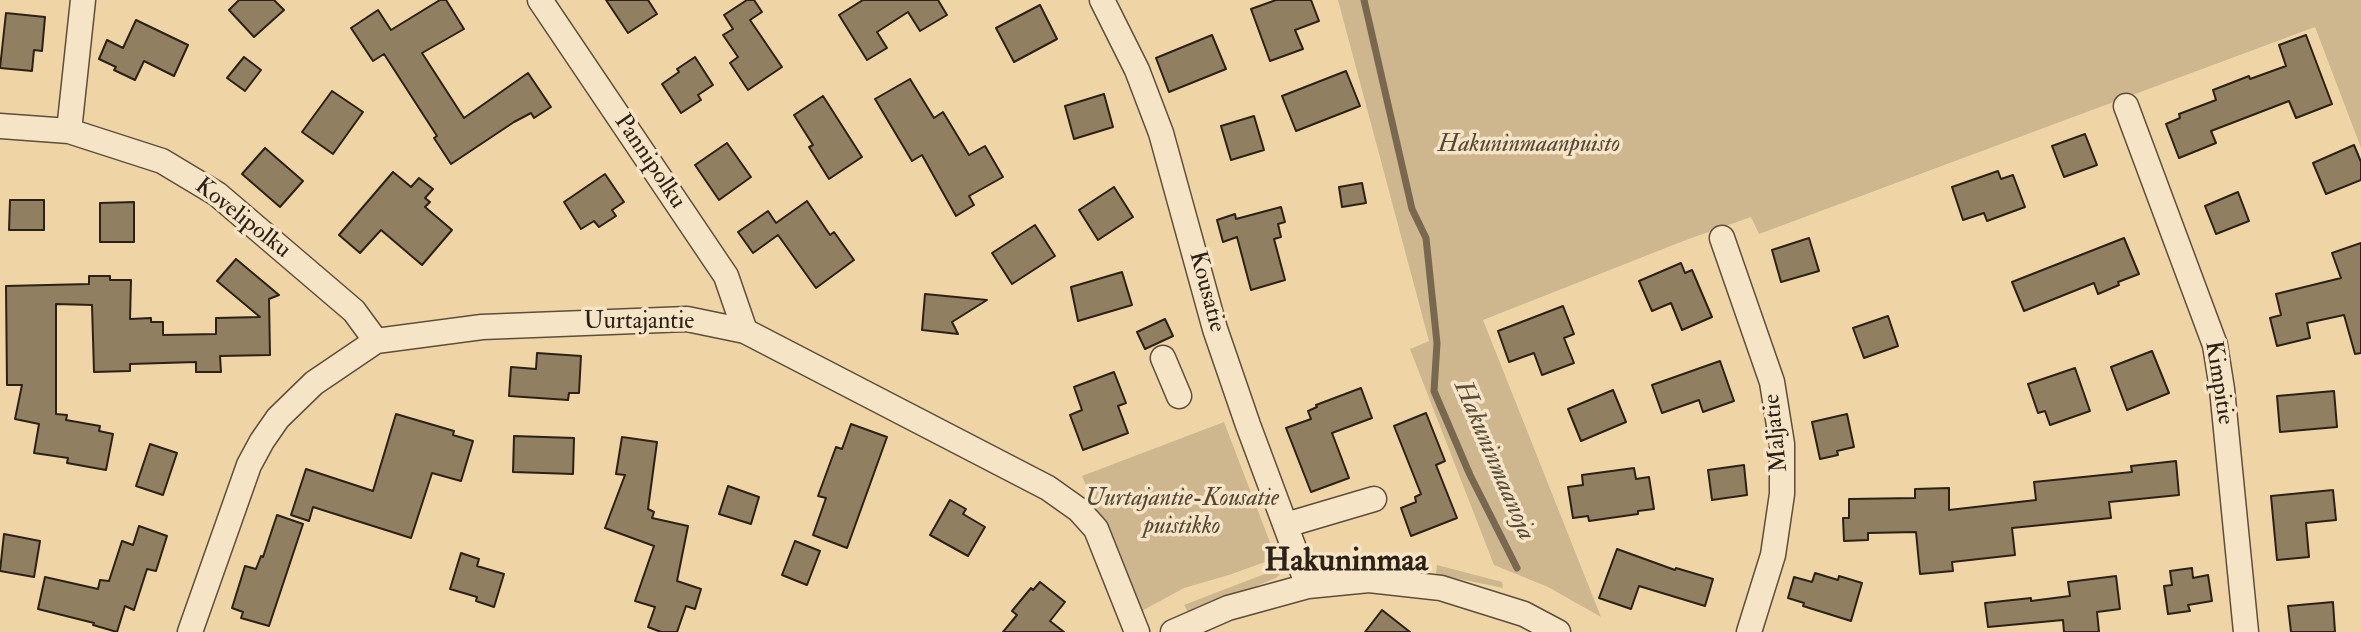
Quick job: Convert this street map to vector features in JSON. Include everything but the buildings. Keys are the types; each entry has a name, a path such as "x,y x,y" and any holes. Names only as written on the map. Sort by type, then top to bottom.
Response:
{"street":[{"path":"69,131 83,0"},
{"name":"Pannipolku","path":"540,0 726,276 745,331"},
{"name":"Kousatie","path":"1102,0 1137,70 1161,133 1215,329 1308,586"},
{"name":"Kimpitie","path":"2126,106 2215,345 2222,389 2246,632"},
{"name":"Kovelipolku","path":"0,126 69,131 162,162 217,194 354,311 376,341"},
{"name":"Maljatie","path":"1721,237 1772,382 1782,444 1782,494 1773,555 1749,632"},
{"name":"Uurtajantie","path":"190,632 249,465 262,441 278,418 314,383 376,341 482,327 687,319 745,331 1048,488 1079,510 1096,529 1137,632"},
{"path":"1163,358 1179,396"},
{"path":"1286,526 1374,499"},
{"path":"1173,632 1228,608 1308,586 1370,580 1441,588 1524,614 1558,632"}],"green space":[{"name":"Hakuninmaanpuisto","path":"1338,0 2361,0 2361,148 2315,27 1759,234 1751,217 1483,320 1601,617 1548,587 1494,565 1410,349 1429,341"},
{"name":"Uurtajantie-Kousatie puistikko","path":"1224,422 1276,558 1184,588 1140,612 1082,476"},
{"path":"1393,561 1409,563 1408,570 1328,572 1322,571 1314,564"},
{"path":"1437,565 1502,582 1503,588 1436,574"},
{"path":"1275,570 1281,573 1276,578 1211,604 1188,612 1184,605"}],"waterway":[{"name":"Hakuninmaanoja","path":"1364,0 1412,209 1426,238 1437,343 1434,391 1470,475 1517,568"}],"district":[{"name":"Hakuninmaa","path":"1346,563"}]}
